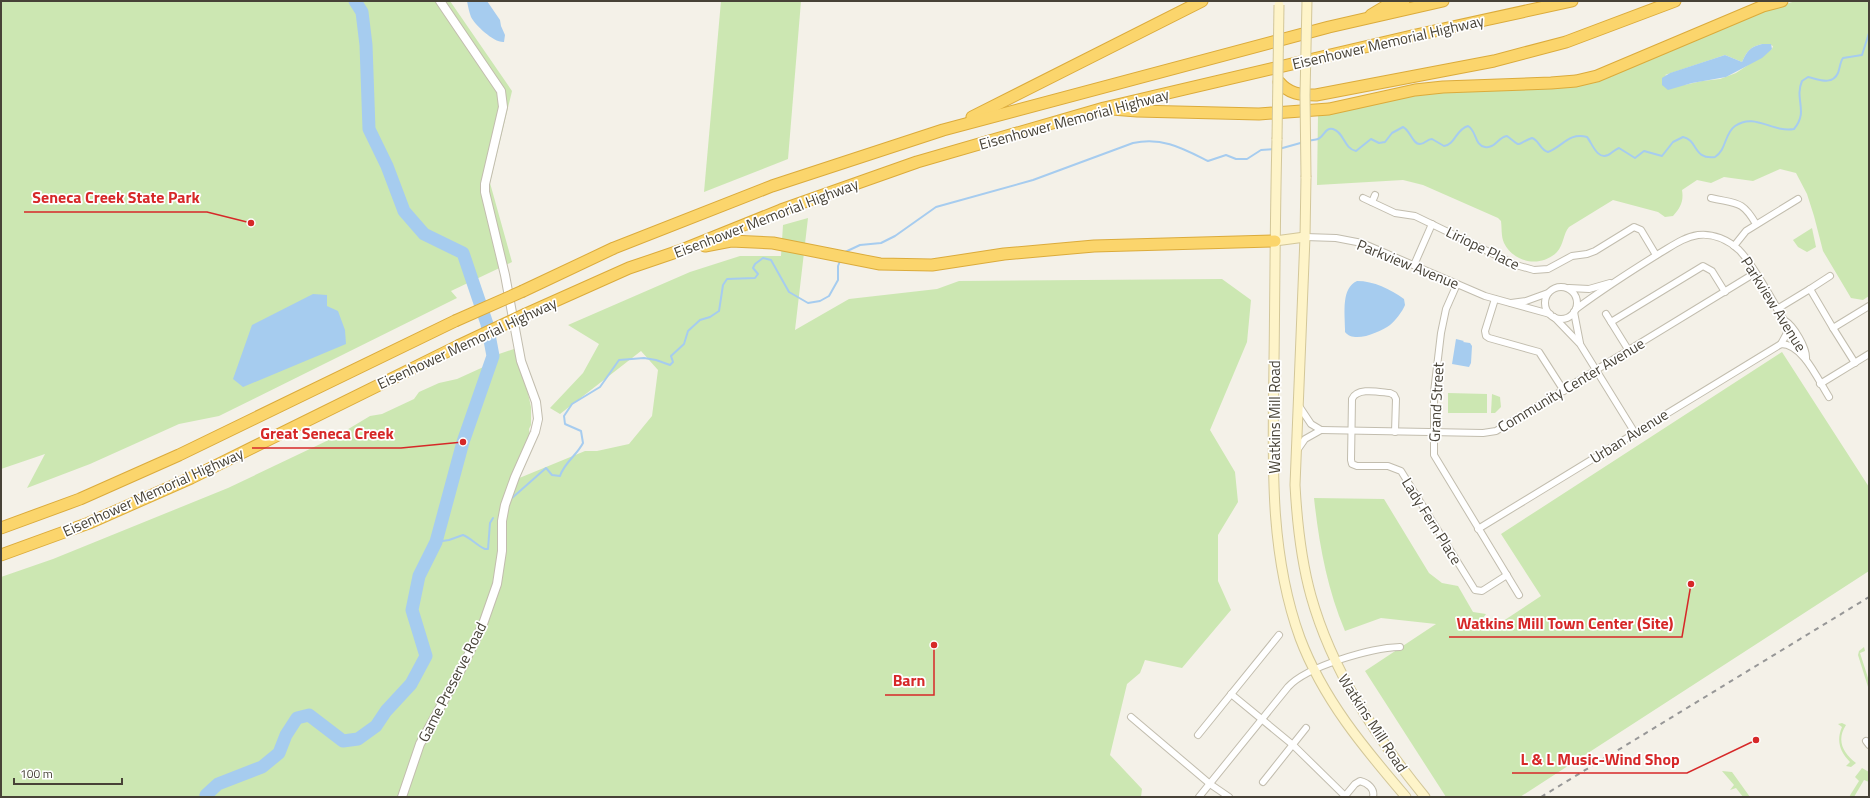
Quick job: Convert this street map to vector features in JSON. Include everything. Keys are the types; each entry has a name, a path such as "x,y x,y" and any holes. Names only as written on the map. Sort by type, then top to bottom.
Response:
{"highway":[{"path":"943,130 990,109 1202,1"},
{"path":"1362,20 1386,6 1404,1"},
{"path":"1,528 80,499 179,455 456,321 614,248 772,186 943,130 1329,27 1443,1"},
{"name":"Eisenhower Memorial Highway","path":"1,555 89,523 191,478 458,346 629,268 679,251 780,210 917,162 1104,108 1416,35 1572,1"},
{"path":"1279,82 1285,90 1293,94 1310,95 1494,61 1559,44 1674,1"},
{"path":"1104,108 1137,111 1259,114 1329,109 1415,90 1576,81 1597,76 1763,6 1782,1"},
{"path":"679,251 731,241 773,243 880,264 932,265 1004,254 1094,246 1275,241"}],"main road":[{"name":"Watkins Mill Road","path":"1307,1 1310,95 1306,237 1296,452 1297,517 1305,570 1314,609 1335,662 1376,732 1425,797"},
{"name":"Watkins Mill Road","path":"1279,3 1279,82 1275,241 1274,508 1284,579 1293,617 1314,670 1360,744 1406,797"},
{"path":"1275,241 1306,237"}],"street":[{"name":"Game Preserve Road","path":"402,797 420,744 464,664 483,624 497,584 502,551 502,521 505,505 515,477 535,432 538,418 536,402 521,361 505,275 485,192 485,184 503,107 501,91 440,1"},
{"path":"1372,202 1375,195"},
{"name":"Liriope Place","path":"1363,198 1395,213 1410,214 1516,265 1530,270 1548,269 1572,256 1590,253 1634,227 1641,230 1656,255"},
{"path":"1711,198 1743,206 1747,209 1756,224"},
{"path":"1734,246 1742,234 1798,199"},
{"path":"1414,265 1432,224"},
{"name":"Parkview Avenue","path":"1575,311 1615,280 1686,238 1699,235 1717,236 1734,246 1742,253 1784,320 1790,325 1805,349 1806,359 1829,397"},
{"name":"Parkview Avenue","path":"1306,237 1336,238 1362,243 1495,299 1552,316"},
{"path":"1611,322 1703,266 1712,271 1725,292"},
{"name":"Community Center Avenue","path":"1321,430 1483,434 1496,431 1564,391 1755,273"},
{"path":"1777,309 1830,276"},
{"name":"Parkview Avenue","path":"1567,288 1589,289 1615,280"},
{"name":"Grand Street","path":"1457,284 1446,309 1442,325 1435,381 1433,450 1436,459 1519,595"},
{"path":"1580,344 1575,311 1576,297 1567,288 1559,287 1548,293 1546,297 1546,306 1552,316 1580,344 1634,433"},
{"path":"1810,289 1855,363"},
{"name":"Parkview Avenue","path":"1508,303 1526,300 1548,293"},
{"path":"1495,299 1485,331 1486,336 1539,352 1564,391"},
{"path":"1834,328 1869,306"},
{"path":"1552,316 1562,319 1575,311"},
{"path":"1606,314 1629,351"},
{"path":"1780,344 1784,340 1787,330 1784,320"},
{"path":"1780,344 1793,347 1806,359"},
{"name":"Urban Avenue","path":"1478,529 1780,344"},
{"path":"1820,384 1869,354"},
{"path":"1351,431 1352,399 1354,394 1359,392 1390,393 1394,395 1396,399 1395,432"},
{"path":"1296,452 1305,439 1321,430 1311,424 1298,404"},
{"name":"Lady Fern Place","path":"1351,431 1350,460 1352,464 1357,466 1392,467 1400,471 1475,590 1482,591 1507,576"},
{"path":"1198,735 1279,635"},
{"path":"1199,797 1291,684 1314,670 1335,662 1383,648 1400,647"},
{"path":"1231,694 1293,745 1346,796 1355,784 1360,781 1371,788 1374,792 1373,797"},
{"path":"1131,717 1210,784 1229,797"},
{"path":"1263,782 1306,728"}],"green space":[{"path":"1,1 450,1 512,91 490,183 512,262 451,291 457,298 219,416 179,424 90,464 27,488 45,454 1,469"},
{"path":"721,1 801,1 788,159 704,192"},
{"path":"1796,1 1869,1 1869,296 1863,300 1851,298 1823,251 1807,194 1796,173 1780,169 1753,181 1724,177 1711,183 1697,180 1682,190 1681,204 1673,216 1665,217 1658,212 1613,200 1569,227 1561,246 1551,257 1536,261 1521,259 1508,250 1503,240 1501,221 1498,218 1423,185 1403,180 1317,185 1318,115 1433,91 1556,87 1675,46 1778,6","holes":["1762,44 1773,46 1772,49 1736,73 1720,79 1684,85 1665,75 1725,55 1742,62 1747,52 1752,48"]},
{"path":"808,218 795,330 849,299 937,289 959,281 1222,279 1251,300 1247,342 1210,430 1235,472 1238,502 1218,535 1218,581 1231,610 1182,668 1145,660 1140,673 1127,684 1110,755 1142,789 1141,797 1,797 1,577 53,559 228,488 335,437 370,416 382,414 414,399 419,392 439,383 457,379 490,364 493,356 514,349 515,353 519,352 531,407 531,425 529,429 530,438 512,481 585,451 597,451 629,444 652,416 658,370 641,351 560,414 550,408 583,373 599,344 568,325 690,272 740,256 781,256 783,225"},
{"path":"1812,228 1816,247 1807,252 1798,247 1793,240"},
{"path":"1782,352 1869,487 1869,571 1520,797 1446,797 1365,671 1436,624 1381,618 1345,631 1333,599 1325,566 1318,532 1314,498 1384,499 1429,573 1442,583 1458,586 1473,612 1486,614 1477,626 1466,625 1488,631 1541,596 1501,534"},
{"path":"1448,393 1487,394 1487,413 1448,413"},
{"path":"1492,394 1500,397 1501,407 1495,413 1491,413"},
{"path":"1864,647 1865,651 1860,653 1869,681 1869,690 1858,655 1859,651"},
{"path":"1842,723 1846,725 1841,741 1842,746 1844,751 1856,763 1851,767 1846,766 1850,762 1841,750 1839,742 1842,727 1838,724"},
{"path":"1862,768 1869,772 1869,782 1864,780 1854,797 1849,797 1859,781 1855,777"},
{"path":"1722,771 1732,772 1750,797 1743,797 1736,788 1730,790 1734,785"}],"water":[{"path":"467,1 487,1 500,20 505,35 504,42 500,42 490,37 476,24 471,17"},
{"path":"1762,44 1771,44 1772,49 1762,58 1726,77 1692,83 1668,90 1662,85 1662,78 1670,73 1725,55 1742,62 1749,50"},
{"path":"1357,281 1370,282 1393,292 1404,299 1405,305 1399,316 1390,325 1380,331 1361,337 1354,337 1345,332 1346,295 1348,289"},
{"path":"313,294 327,295 327,306 338,311 345,330 346,344 243,387 233,379 252,325"},
{"path":"1456,339 1470,343 1472,346 1471,363 1469,367 1452,364"}],"waterway":[{"path":"207,797 206,795 218,784 262,767 279,753 286,735 297,718 309,715 343,741 358,739 376,726 386,711 411,684 426,656 412,610 419,576 436,542 463,442 493,356 487,324 463,253 424,234 404,211 387,166 369,129 366,45 362,12 355,1"},
{"path":"1308,141 1318,139 1328,129 1333,129 1340,133 1346,144 1352,150 1356,151 1371,139 1379,143 1385,142 1392,133 1403,127 1418,144 1422,144 1432,139 1444,146 1451,143 1461,130 1468,126 1473,131 1479,144 1485,147 1494,145 1501,138 1507,136 1517,144 1532,138 1545,151 1548,152 1570,138 1581,136 1587,137 1595,150 1601,155 1608,155 1619,148 1635,158 1644,151 1662,156 1673,142 1683,137 1688,139 1703,156 1715,157 1722,150 1731,129 1742,122 1750,121 1778,128 1794,129 1800,117 1801,111 1799,94 1802,81 1808,77 1824,81 1829,81 1835,77 1838,73 1843,58 1862,55 1869,33"},
{"path":"843,253 860,245 881,243 895,236 936,207 1033,180 1133,143 1154,141 1172,145 1208,161 1226,155 1236,159 1247,159 1261,150 1275,149"},
{"path":"1279,149 1304,142"},
{"path":"512,498 546,468 552,475 560,476 564,467 583,443 581,431 565,424 564,416 572,404 600,387 619,360 644,358 670,365 673,362 671,356 684,344 688,331 700,320 710,317 719,311 723,285 727,279 755,278 758,274 753,268 755,264 763,258 771,260 789,292 808,303 820,301 829,296 838,280 838,266 840,261"},
{"path":"436,542 449,540 463,535 485,549 488,549 490,523 493,518"}],"railway":[{"path":"1541,797 1869,597"}],"place":[{"name":"Seneca Creek State Park","path":"251,223"},
{"name":"Great Seneca Creek","path":"463,442"},
{"name":"Watkins Mill Town Center (Site)","path":"1691,584"},
{"name":"Barn","path":"934,645"},
{"name":"L & L Music-Wind Shop","path":"1756,740"}]}
